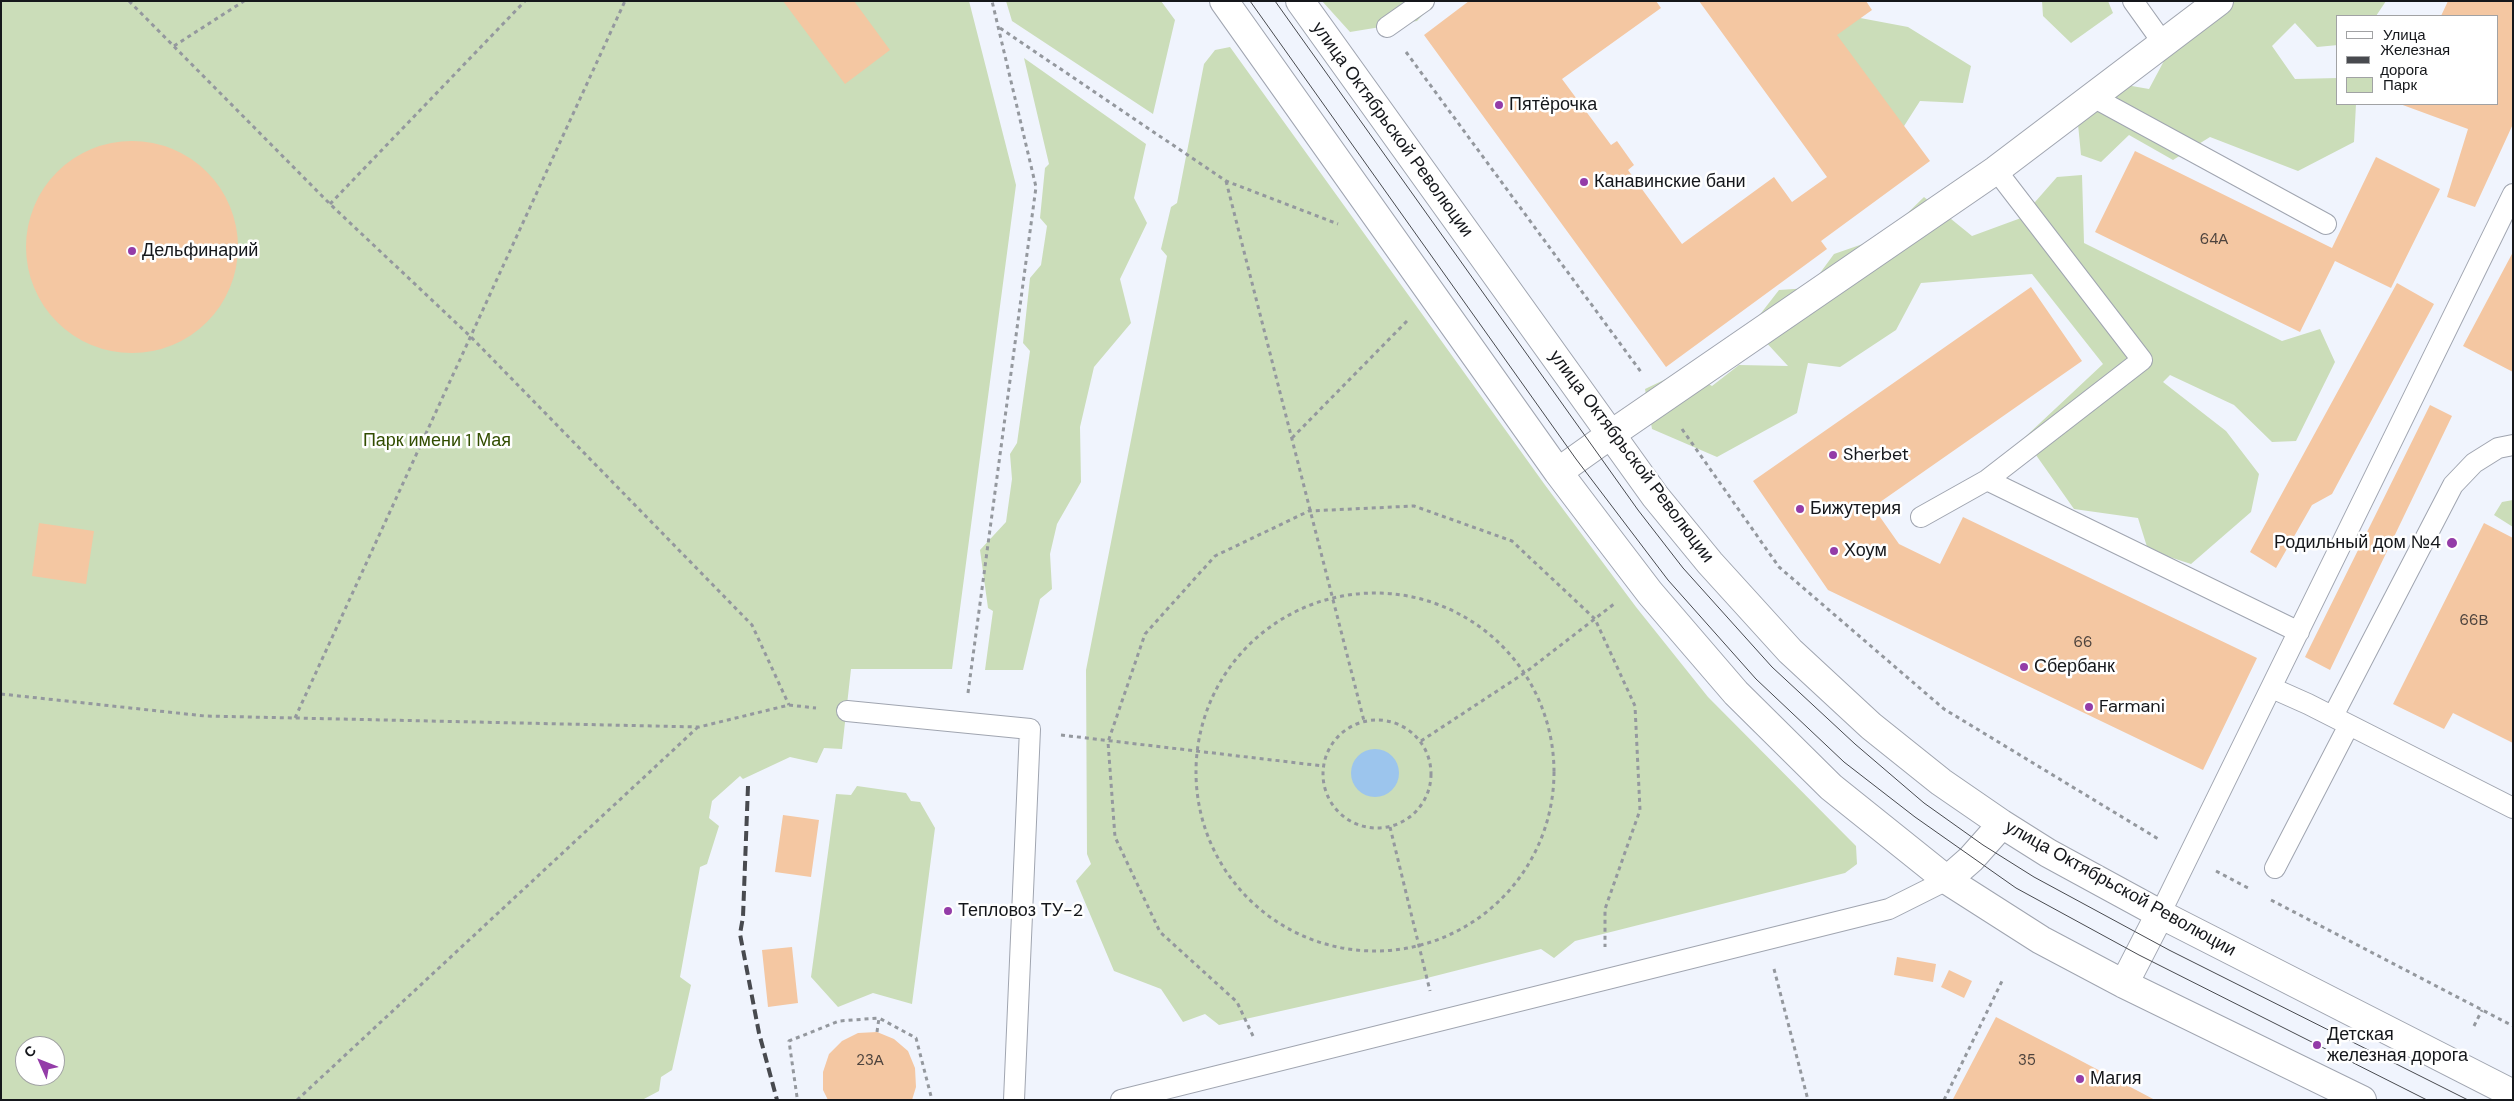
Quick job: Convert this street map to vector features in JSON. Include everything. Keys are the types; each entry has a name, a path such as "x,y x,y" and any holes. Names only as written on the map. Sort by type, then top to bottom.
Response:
{"main road":[{"path":"1224,1 1558,472 1650,593 1736,693 1831,787 1947,880 2041,940 2124,984 2362,1100"},
{"name":"улица Октябрьской Революции","path":"1300,1 1655,496 1710,563 1790,651 1871,726 1942,782 2002,824 2048,853 2478,1089 2513,1094"},
{"path":"1558,472 1996,170 2218,1"},
{"path":"1947,880 1971,859 2002,824"},
{"path":"2124,984 2160,914"}],"lane":[{"path":"1387,27 1424,1"},
{"path":"2133,1 2163,43"},
{"path":"2094,97 2326,224"},
{"path":"1921,517 1987,480 2142,360 1996,170"},
{"path":"2160,914 2513,194"},
{"path":"2275,868 2341,721 2453,485 2474,463 2498,448 2513,445"},
{"path":"1987,480 2299,632"},
{"path":"2272,688 2513,808"},
{"path":"847,711 1030,729 1014,1100"},
{"path":"1121,1100 1889,909 1947,880"}],"path":[{"path":"130,1 330,204 470,336 752,624 789,705"},
{"path":"174,46 244,1"},
{"path":"330,204 525,1"},
{"path":"295,718 625,1"},
{"path":"964,723 1036,187 1000,28 992,1"},
{"path":"1387,27 1662,400 1779,567 1944,709 2189,858 2254,891"},
{"path":"1000,28 1226,181 1343,226"},
{"path":"1226,181 1364,721"},
{"path":"1291,438 1409,319"},
{"path":"1265,1064 1237,1002 1160,932 1115,837 1108,742 1144,634 1215,556 1309,511 1414,506 1512,541 1595,619 1635,706 1640,810 1605,909 1605,980"},
{"path":"1402,592 1468,616 1526,672 1552,727 1555,798 1531,865 1483,917 1420,948 1348,952 1282,928 1229,881 1198,817 1196,752 1219,679 1266,626 1331,596 1402,592"},
{"path":"1421,741 1526,672 1614,604"},
{"path":"1,694 206,716 699,727 789,705 847,711"},
{"path":"1385,720 1405,726 1421,741 1430,760 1431,782 1424,802 1410,818 1390,827 1369,828 1349,821 1333,807 1324,787 1323,766 1330,746 1344,730 1364,721 1385,720"},
{"path":"297,1100 699,727"},
{"path":"1030,729 1108,742 1323,766"},
{"path":"1390,827 1437,1021"},
{"path":"2262,896 2513,1026"},
{"path":"1766,940 1808,1100"},
{"path":"1944,1100 2003,979"},
{"path":"2474,1026 2482,1010"},
{"path":"877,1032 879,1018"},
{"path":"797,1096 789,1041 839,1021 879,1018 916,1038 932,1100"}],"green space":[{"name":"Парк имени 1 Мая","path":"1,1 969,1 1016,185 952,669 851,669 842,749 824,748 817,763 790,757 743,779 740,776 712,801 709,818 719,826 707,864 700,867 680,977 691,985 672,1070 661,1077 659,1091 642,1100 1,1100"},
{"path":"1006,1 1161,1 1175,20 1153,114 1012,21"},
{"path":"1322,1 1436,1 1417,21 1350,32"},
{"path":"2042,1 2108,1 2113,13 2071,43 2043,16"},
{"path":"2234,1 2386,1 2377,15 2336,15 2336,45 2317,47 2295,23 2272,46 2295,79 2336,78 2336,105 2356,105 2354,142 2298,171 2210,137 2173,160 2129,135 2101,162 2081,155 2078,124 2126,85 2149,89 2165,59"},
{"path":"1839,14 1908,27 1971,66 1963,103 1920,101 1899,134 1815,34"},
{"path":"1230,47 1545,485 1636,607 1708,697 1856,846 1857,864 1845,873 1575,941 1554,958 1541,949 1427,978 1219,1025 1205,1014 1183,1022 1161,989 1114,971 1076,881 1091,864 1087,854 1086,670 1167,256 1161,249 1171,207 1177,203 1204,64 1215,50"},
{"path":"1024,58 1146,144 1134,198 1147,223 1120,279 1131,323 1094,367 1080,427 1081,482 1057,524 1050,554 1052,589 1040,599 1023,670 985,670 993,611 988,608 980,550 1006,522 1012,479 1010,454 1017,443 1030,351 1023,343 1030,278 1041,265 1047,226 1040,218 1045,168 1049,164"},
{"path":"2082,175 2084,243 2282,341 2320,329 2335,362 2296,441 2272,442 2234,405 2170,375 2163,382 2226,431 2259,474 2251,512 2191,564 2148,550 2138,518 2074,509 2024,438 2103,364 2032,274 1921,283 1896,330 1840,367 1808,363 1797,413 1717,457 1652,429 1645,389 1685,370 1712,386 1739,365 1788,366 1751,326 1779,290 1809,288 1834,254 1883,237 1924,197 1972,236 2021,218 2057,177"},
{"path":"2513,500 2513,527 2494,515 2502,502"},
{"path":"857,786 906,793 911,801 920,802 935,828 912,1004 873,993 838,1007 811,977 836,794 851,795"}],"water":[{"path":"1375,749 1384,751 1392,756 1397,764 1399,773 1397,782 1392,790 1384,795 1375,797 1366,795 1358,790 1353,782 1351,773 1353,764 1358,756 1366,751"}],"building":[{"path":"783,1 854,1 890,50 845,84"},
{"name":"Канавинские бани","path":"1469,1 1656,1 1661,8 1562,79 1611,145 1617,141 1634,165 1628,170 1682,244 1774,177 1792,202 1827,177 1699,1 1866,1 1872,10 1837,35 1930,161 1821,241 1827,249 1666,367 1424,35"},
{"path":"2448,1 2513,1 2513,124 2475,207 2447,197 2468,129 2403,105 2499,105 2499,15 2441,15"},
{"name":"Дельфинарий","path":"132,141 153,143 172,149 191,159 207,172 220,188 230,207 236,226 238,247 236,268 230,287 220,306 207,322 191,335 172,345 153,351 132,353 111,351 92,345 73,335 57,322 44,306 34,287 28,268 26,247 28,226 34,207 44,188 57,172 73,159 92,149 111,143"},
{"path":"2135,151 2332,248 2376,157 2440,189 2391,288 2335,261 2300,332 2095,232"},
{"path":"2513,252 2513,372 2463,346"},
{"path":"2397,283 2434,304 2332,494 2312,505 2276,568 2250,552"},
{"path":"2031,287 2082,361 1873,507 1899,544 1940,564 1963,517 2257,658 2203,770 1828,590 1753,481"},
{"path":"2430,405 2452,416 2330,670 2305,657"},
{"path":"39,523 94,531 86,584 32,576"},
{"path":"2484,523 2513,538 2513,743 2453,713 2444,729 2393,704"},
{"path":"783,815 819,820 811,877 775,872"},
{"path":"792,947 798,1003 768,1007 762,950"},
{"path":"1897,957 1936,964 1933,982 1894,975"},
{"path":"1949,970 1972,981 1964,998 1941,987"},
{"path":"1996,1017 2070,1055 2155,1100 1953,1099"},
{"path":"877,1032 894,1039 908,1051 915,1068 916,1087 912,1100 828,1100 823,1090 823,1072 829,1054 842,1041 858,1033"}],"tram line":[{"path":"1250,1 1576,459 1668,580 1756,679 1844,762 1915,817 2016,888 2139,955 2427,1100"},
{"path":"1275,1 1638,510 1683,568 1772,667 1855,744 1924,803 1983,845 2034,877 2169,950 2468,1100"}],"railway":[{"path":"748,786 743,917 740,934 759,1033 777,1100"}],"place":[{"name":"Пятёрочка","path":"1499,105"},
{"name":"Канавинские бани","path":"1584,182"},
{"name":"Дельфинарий","path":"132,251"},
{"name":"Sherbet","path":"1833,455"},
{"name":"Бижутерия","path":"1800,509"},
{"name":"Родильный дом №4","path":"2452,543"},
{"name":"Хоум","path":"1834,551"},
{"name":"Сбербанк","path":"2024,667"},
{"name":"Farmani","path":"2089,707"},
{"name":"Тепловоз ТУ-2","path":"948,911"},
{"name":"Детская железная дорога","path":"2317,1045"},
{"name":"Магия","path":"2080,1079"}]}
